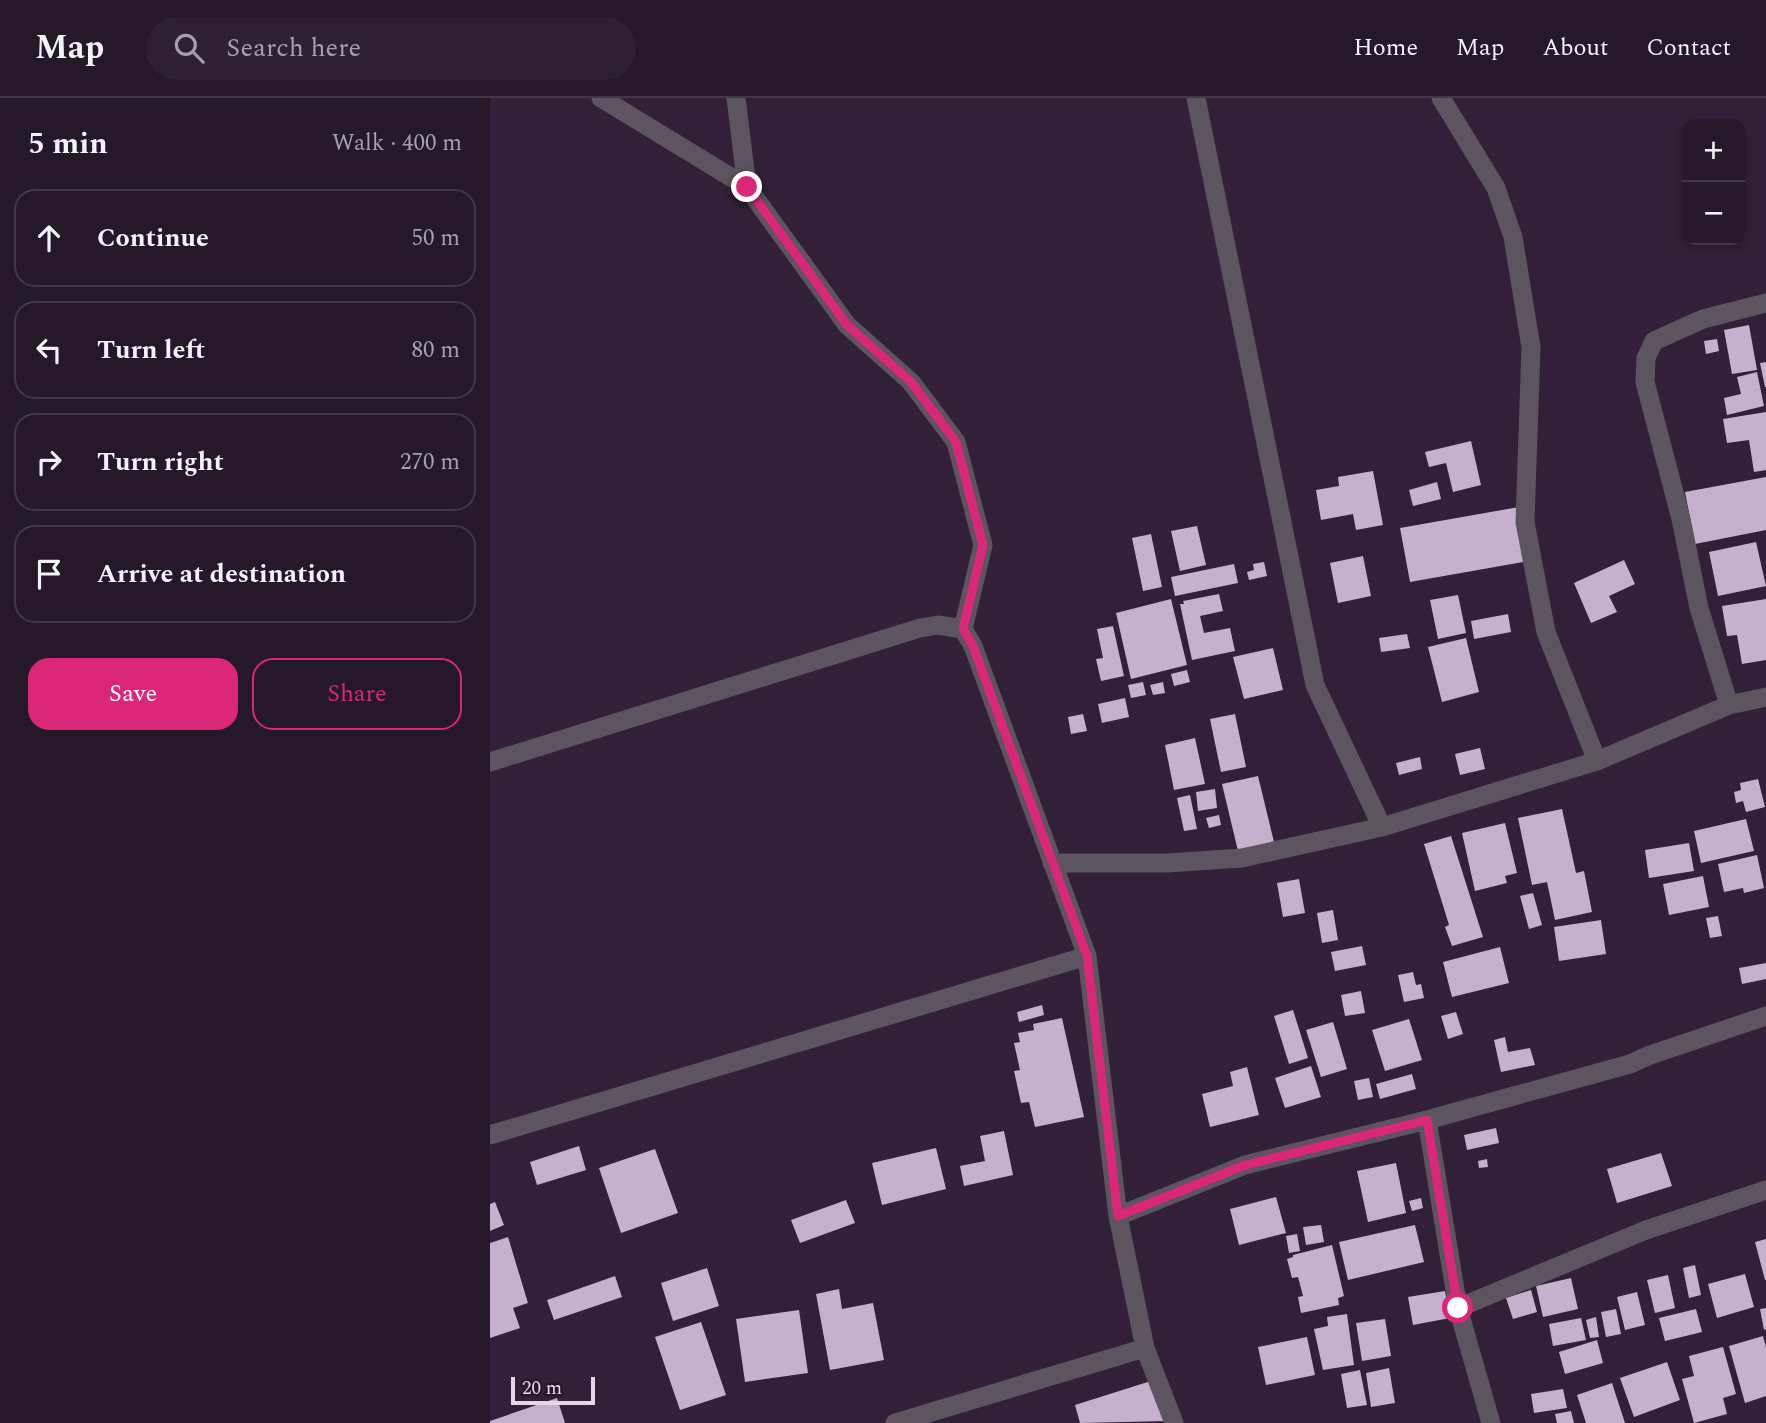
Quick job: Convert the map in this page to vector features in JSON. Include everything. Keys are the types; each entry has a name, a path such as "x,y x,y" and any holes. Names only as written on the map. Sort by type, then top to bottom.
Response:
{"street":[{"path":"601,98 747,187 847,325 911,382 956,442 983,545 963,629 973,646 1087,956 1118,1216 1145,1348 1174,1423"},
{"path":"736,98 747,187"},
{"path":"1196,98 1315,685 1382,827"},
{"path":"1441,98 1496,188 1513,237 1531,347 1525,522 1546,632 1597,761"},
{"path":"1729,705 1699,608 1681,519 1645,382 1646,358 1654,341 1703,319 1766,303"},
{"path":"490,762 920,628 937,625 963,629"},
{"path":"1052,863 1167,863 1242,858 1382,827 1597,761 1729,705 1766,697"},
{"path":"490,1135 1087,956"},
{"path":"1118,1216 1245,1165 1427,1120 1630,1064 1766,1016"},
{"path":"1427,1120 1458,1308 1492,1423"},
{"path":"1458,1308 1646,1230 1766,1190"},
{"path":"895,1423 1145,1348"}],"building":[{"path":"1749,325 1757,370 1732,374 1724,330"},
{"path":"1717,339 1719,351 1706,354 1704,341"},
{"path":"1766,362 1766,387 1765,387 1760,363"},
{"path":"1757,372 1764,406 1727,415 1724,398 1741,394 1737,377"},
{"path":"1766,412 1766,470 1754,472 1749,440 1727,443 1723,419"},
{"path":"1471,441 1481,485 1453,492 1446,463 1429,467 1425,452"},
{"path":"1373,471 1383,525 1356,530 1353,514 1321,520 1316,490 1339,486 1338,477"},
{"path":"1766,477 1766,530 1695,544 1685,492"},
{"path":"1437,482 1441,499 1413,506 1409,490"},
{"path":"1519,507 1529,561 1410,582 1400,528"},
{"path":"1197,526 1206,565 1180,571 1171,531"},
{"path":"1151,534 1162,587 1143,591 1132,538"},
{"path":"1756,542 1766,586 1718,596 1709,552"},
{"path":"1363,556 1371,596 1338,603 1330,563"},
{"path":"1624,560 1635,584 1609,596 1617,612 1591,623 1574,583"},
{"path":"1264,562 1267,576 1249,580 1247,572 1254,570 1253,564"},
{"path":"1234,564 1238,583 1175,596 1171,577"},
{"path":"1219,594 1223,611 1200,616 1204,633 1230,628 1235,651 1192,660 1180,604 1184,604 1183,601"},
{"path":"1458,595 1466,633 1438,639 1430,600"},
{"path":"1171,599 1187,665 1131,679 1116,613"},
{"path":"1766,599 1766,660 1742,664 1737,635 1727,636 1722,606"},
{"path":"1508,614 1511,632 1474,639 1471,621"},
{"path":"1113,626 1124,676 1101,681 1096,659 1103,658 1097,629"},
{"path":"1407,634 1410,648 1381,652 1379,638"},
{"path":"1466,638 1479,692 1442,702 1428,647"},
{"path":"1273,648 1283,690 1244,699 1233,657"},
{"path":"1187,670 1190,682 1174,686 1171,674"},
{"path":"1143,682 1146,695 1131,698 1128,685"},
{"path":"1163,682 1165,693 1153,695 1150,685"},
{"path":"1125,698 1129,717 1102,723 1098,704"},
{"path":"1083,714 1087,731 1071,734 1068,717"},
{"path":"1235,714 1246,767 1221,772 1210,719"},
{"path":"1195,738 1205,784 1174,790 1165,745"},
{"path":"1480,748 1485,769 1460,775 1455,754"},
{"path":"1420,757 1422,769 1399,775 1396,763"},
{"path":"1258,776 1274,842 1238,851 1222,784"},
{"path":"1758,779 1765,807 1746,812 1743,801 1736,803 1734,792 1741,790 1740,783"},
{"path":"1215,789 1217,808 1198,811 1196,792"},
{"path":"1190,795 1197,829 1184,831 1177,798"},
{"path":"1562,809 1576,873 1584,871 1592,912 1555,920 1547,882 1532,885 1518,818"},
{"path":"1219,815 1221,825 1209,828 1206,818"},
{"path":"1746,819 1754,851 1701,863 1694,831"},
{"path":"1505,823 1517,873 1505,876 1507,883 1475,891 1462,833"},
{"path":"1451,836 1483,937 1452,946 1445,927 1449,925 1424,844"},
{"path":"1689,843 1694,871 1649,878 1645,850"},
{"path":"1757,855 1764,888 1744,893 1743,888 1724,892 1718,864"},
{"path":"1703,876 1709,907 1669,915 1663,884"},
{"path":"1299,879 1305,913 1283,917 1277,883"},
{"path":"1533,893 1542,925 1529,929 1520,896"},
{"path":"1333,910 1338,940 1322,943 1317,913"},
{"path":"1718,916 1722,936 1710,938 1706,918"},
{"path":"1601,920 1606,954 1559,961 1554,927"},
{"path":"1362,946 1366,965 1335,971 1331,952"},
{"path":"1500,947 1509,983 1452,997 1443,962"},
{"path":"1766,963 1766,979 1742,984 1739,968"},
{"path":"1413,972 1416,985 1421,984 1424,998 1404,1002 1398,975"},
{"path":"1361,991 1365,1013 1345,1016 1341,995"},
{"path":"1042,1005 1044,1015 1019,1022 1017,1012"},
{"path":"1293,1010 1308,1058 1289,1064 1274,1016"},
{"path":"1456,1012 1463,1034 1448,1039 1441,1016"},
{"path":"1062,1018 1084,1117 1035,1127 1029,1102 1021,1103 1014,1071 1020,1070 1014,1043 1020,1042 1018,1033 1034,1030 1033,1024"},
{"path":"1409,1019 1422,1060 1385,1071 1372,1030"},
{"path":"1333,1022 1347,1069 1321,1077 1306,1030"},
{"path":"1505,1037 1508,1052 1530,1048 1535,1065 1501,1072 1494,1040"},
{"path":"1311,1066 1321,1097 1285,1108 1275,1078"},
{"path":"1247,1067 1259,1115 1210,1127 1202,1094 1233,1086 1230,1072"},
{"path":"1412,1074 1416,1089 1380,1099 1376,1084"},
{"path":"1369,1078 1373,1097 1358,1100 1354,1081"},
{"path":"1496,1128 1499,1143 1467,1150 1464,1135"},
{"path":"1004,1131 1013,1175 964,1186 960,1166 985,1161 980,1136"},
{"path":"579,1146 586,1170 537,1185 530,1162"},
{"path":"936,1148 946,1189 882,1205 872,1163"},
{"path":"655,1149 678,1213 621,1233 599,1168"},
{"path":"1661,1153 1672,1186 1617,1203 1607,1169"},
{"path":"1487,1159 1488,1167 1479,1168 1478,1161"},
{"path":"1396,1163 1406,1213 1368,1222 1357,1171"},
{"path":"1276,1197 1286,1233 1239,1245 1230,1209"},
{"path":"1421,1198 1423,1208 1412,1211 1409,1201"},
{"path":"846,1200 855,1223 800,1243 791,1220"},
{"path":"495,1202 504,1225 490,1231 490,1204"},
{"path":"1321,1225 1324,1242 1306,1245 1303,1227"},
{"path":"1415,1225 1424,1262 1348,1280 1339,1242"},
{"path":"1297,1234 1300,1251 1289,1253 1286,1236"},
{"path":"508,1237 528,1303 513,1308 520,1328 490,1338 490,1243"},
{"path":"1766,1239 1766,1280 1765,1280 1755,1242"},
{"path":"1332,1245 1344,1296 1338,1298 1339,1305 1301,1313 1298,1297 1303,1296 1298,1277 1292,1278 1287,1259"},
{"path":"1695,1265 1701,1295 1689,1298 1683,1268"},
{"path":"707,1268 719,1306 673,1321 661,1283"},
{"path":"1745,1274 1754,1307 1717,1318 1708,1284"},
{"path":"1668,1275 1675,1308 1655,1313 1647,1280"},
{"path":"615,1276 622,1297 554,1320 547,1300"},
{"path":"1571,1278 1578,1309 1543,1317 1536,1286"},
{"path":"839,1289 842,1309 873,1303 884,1360 830,1370 816,1294"},
{"path":"1531,1290 1537,1312 1513,1319 1506,1298"},
{"path":"1445,1291 1450,1318 1413,1325 1408,1297"},
{"path":"1637,1292 1645,1325 1625,1330 1617,1297"},
{"path":"1766,1308 1766,1329 1764,1330 1760,1309"},
{"path":"1616,1309 1621,1334 1606,1337 1601,1312"},
{"path":"1696,1309 1702,1332 1665,1341 1659,1318"},
{"path":"799,1310 808,1373 745,1382 736,1319"},
{"path":"1347,1314 1354,1365 1323,1370 1314,1329 1328,1326 1327,1317"},
{"path":"1596,1317 1599,1337 1590,1338 1586,1320"},
{"path":"1581,1318 1586,1340 1553,1346 1549,1324"},
{"path":"1385,1319 1391,1356 1362,1361 1356,1323"},
{"path":"701,1322 726,1395 680,1410 655,1337"},
{"path":"1763,1336 1766,1347 1766,1396 1745,1403 1729,1346"},
{"path":"1307,1337 1315,1375 1266,1385 1258,1347"},
{"path":"1597,1340 1603,1363 1565,1374 1559,1352"},
{"path":"1723,1347 1736,1394 1723,1398 1727,1414 1694,1423 1682,1379 1694,1376 1689,1356"},
{"path":"1667,1362 1680,1400 1634,1417 1620,1378"},
{"path":"1389,1368 1395,1403 1371,1407 1366,1373"},
{"path":"1360,1370 1367,1405 1347,1408 1341,1374"},
{"path":"1154,1380 1167,1421 1080,1423 1075,1405"},
{"path":"1612,1383 1625,1423 1586,1423 1577,1395"},
{"path":"1563,1389 1567,1408 1534,1413 1531,1394"},
{"path":"557,1398 565,1423 490,1423 490,1421"},
{"path":"1571,1411 1574,1423 1557,1423 1555,1414"}],"route":[{"path":"747,187 847,325 911,382 956,442 983,545 963,629 973,646 1087,956 1118,1216 1245,1165 1427,1120 1458,1308"}]}
